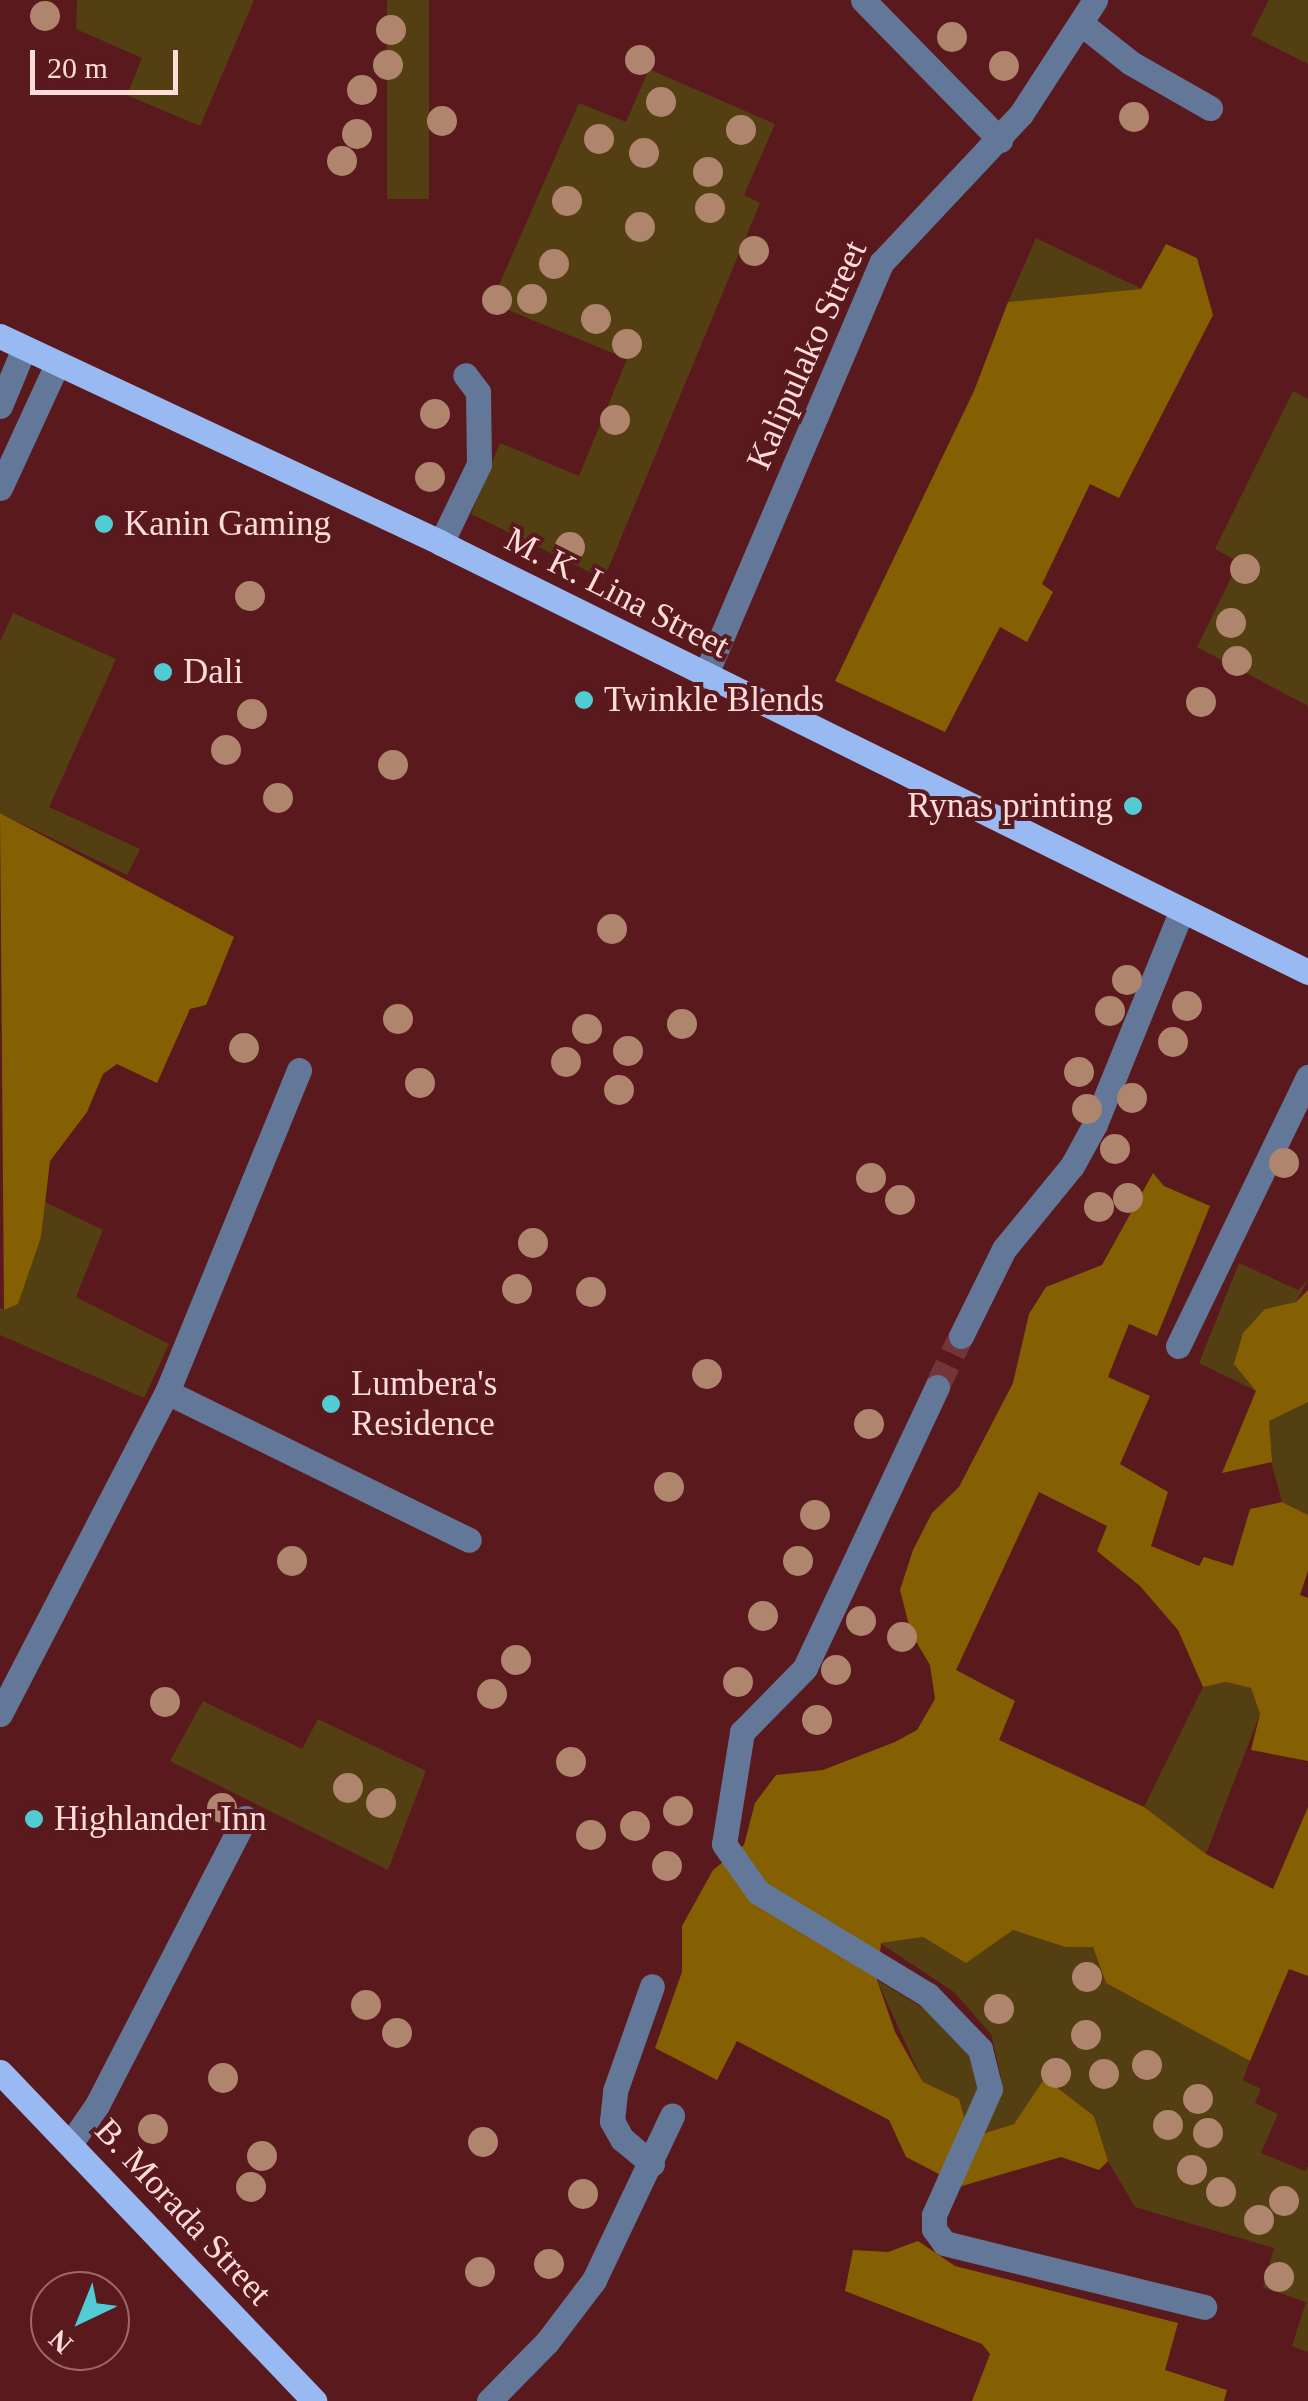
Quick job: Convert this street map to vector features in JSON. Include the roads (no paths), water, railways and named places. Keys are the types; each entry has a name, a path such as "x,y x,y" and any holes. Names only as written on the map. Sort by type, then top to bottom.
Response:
{"main road":[{"name":"M. K. Lina Street","path":"0,336 441,544 1308,972"},
{"name":"B. Morada Street","path":"0,2072 314,2401"}],"street":[{"path":"863,0 1000,140"},
{"name":"Kalipulako Street","path":"704,676 882,262 1000,140 1083,25 1095,0"},
{"path":"1083,25 1131,63 1210,108"},
{"path":"0,406 24,348"},
{"path":"0,488 57,364"},
{"path":"441,544 480,457 478,392 465,375"},
{"path":"962,1336 1004,1249 1072,1166 1095,1124 1182,910"},
{"path":"0,1714 168,1392 299,1070"},
{"path":"1178,1346 1308,1078"},
{"path":"937,1388 805,1668 742,1732 724,1844 758,1892 928,1994 980,2049 990,2089 934,2215 934,2229 944,2244 1204,2307"},
{"path":"168,1392 469,1540"},
{"path":"70,2144 97,2104 245,1818"},
{"path":"652,1986 612,2107 615,2130 652,2164"},
{"path":"489,2401 547,2342 594,2280 672,2116"}],"tunnel":[{"path":"937,1387 961,1336"}],"place":[{"name":"Kanin Gaming","path":"104,524"},
{"name":"Dali","path":"163,672"},
{"name":"Twinkle Blends","path":"584,700"},
{"name":"Rynas printing","path":"1133,806"},
{"name":"Lumbera's Residence","path":"331,1404"},
{"name":"Highlander Inn","path":"34,1819"}]}
